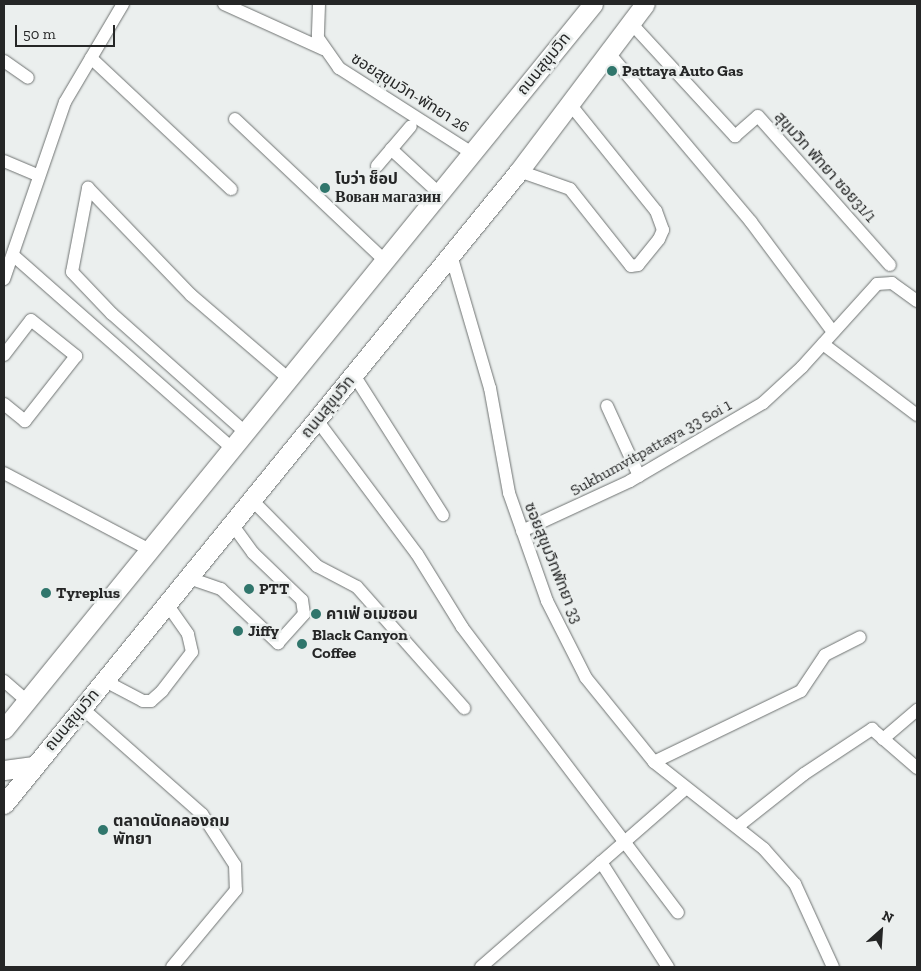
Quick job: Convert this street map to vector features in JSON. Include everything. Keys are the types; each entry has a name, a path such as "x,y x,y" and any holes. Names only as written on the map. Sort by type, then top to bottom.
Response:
{"highway":[{"name":"ถนนสุขุมวิท","path":"4,729 152,551 288,378 440,194 593,4"},
{"name":"ถนนสุขุมวิท","path":"4,804 451,255 519,170 645,4"},
{"path":"4,770 34,766"}],"street":[{"path":"4,279 14,256 64,102 123,4"},
{"path":"224,4 323,50"},
{"path":"319,4 318,38 323,50"},
{"name":"สุขุมวิท พัทยา ซอย31/1","path":"630,24 735,136 758,116 890,265"},
{"name":"ซอยสุขุมวิท-พัทยา 26","path":"323,50 339,68 472,153"},
{"path":"608,52 752,222 833,332"},
{"path":"91,58 231,188"},
{"path":"4,61 28,78"},
{"path":"519,170 570,188 630,266 638,265 659,239 662,230 656,211 570,104"},
{"path":"235,119 385,261"},
{"path":"377,166 410,126"},
{"path":"391,149 440,194"},
{"path":"4,161 39,176"},
{"path":"245,432 112,314 72,272 88,188 191,295 288,378"},
{"name":"ซอยสุขุมวิทพัทยา 33","path":"451,255 490,388 509,493 547,601 586,678 654,762 684,790 738,827 795,884 833,967"},
{"path":"14,256 232,448"},
{"name":"Sukhumvitpattaya 33 Soi 1","path":"522,531 639,476 763,403 884,280 917,301"},
{"path":"4,355 31,320 76,356 25,421 4,404"},
{"path":"823,344 917,416"},
{"path":"354,375 443,515"},
{"path":"606,406 639,476"},
{"path":"317,420 417,554 462,627 678,913"},
{"path":"4,473 152,551"},
{"path":"252,500 317,566 357,587 464,708"},
{"path":"189,578 221,589 278,643 304,614 302,600 253,552 232,525"},
{"path":"105,681 143,701 152,701 162,690 192,652 188,634 168,604"},
{"path":"654,762 801,692 825,655 860,637"},
{"path":"4,680 28,702"},
{"path":"82,708 202,814 235,865 236,890 172,967"},
{"path":"883,738 917,710"},
{"path":"738,827 804,774 872,729 917,768"},
{"path":"480,967 602,862 627,843 684,790"},
{"path":"602,862 668,967"}],"place":[{"name":"Pattaya Auto Gas","path":"612,71"},
{"name":"โบว่า ช็อป Вован магазин","path":"325,188"},
{"name":"PTT","path":"249,589"},
{"name":"Tyreplus","path":"46,593"},
{"name":"คาเฟ่ อเมซอน","path":"316,614"},
{"name":"Jiffy","path":"238,631"},
{"name":"Black Canyon Coffee","path":"302,644"},
{"name":"ตลาดนัดคลองถม พัทยา","path":"103,830"}]}
